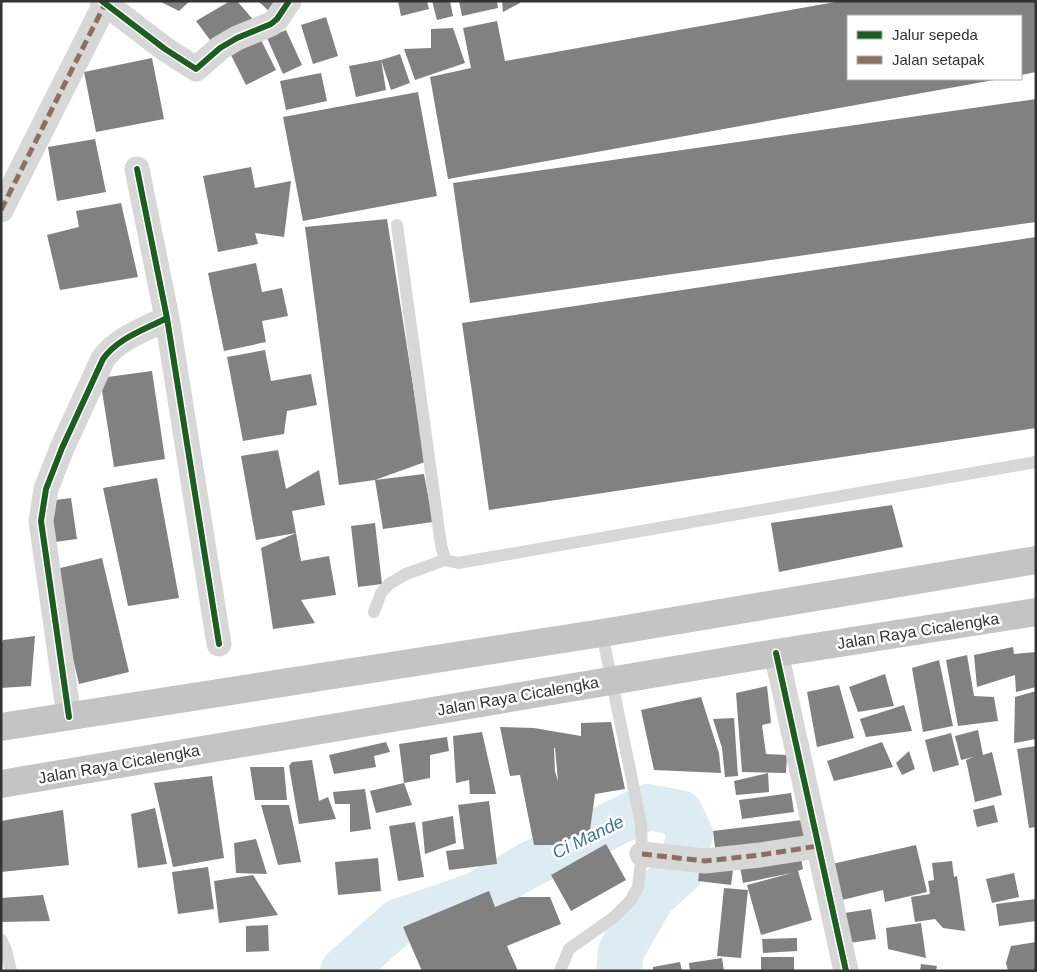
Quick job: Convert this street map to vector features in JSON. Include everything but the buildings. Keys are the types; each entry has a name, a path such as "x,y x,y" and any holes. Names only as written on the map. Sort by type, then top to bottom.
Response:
{"highway":[{"path":"1,728 602,633 1036,560"},
{"name":"Jalan Raya Cicalengka","path":"1,784 776,653 1036,612"}],"street":[{"path":"1,210 104,3 165,49 196,69 220,48 237,38 271,24 277,19 289,1"},
{"path":"137,169 167,318 219,644"},
{"path":"69,717 40,520 46,489 62,448 103,359 111,348 125,339 167,318"},
{"path":"776,653 845,966"},
{"path":"642,854 704,861 818,846"}],"lane":[{"path":"397,225 441,545 445,560"},
{"path":"374,612 381,593 389,584 406,574 445,560 458,563 1036,462"},
{"path":"560,971 569,949 613,918 631,900 638,887 642,854 641,824 602,633"},
{"path":"1,939 11,971"}],"waterway":[{"name":"Ci Mande","path":"343,971 398,922 476,895 531,864 648,807 680,813 690,834 680,872 652,897 621,951 619,971"}],"marked path":[{"path":"1,210 105,4"},
{"path":"642,854 705,861 818,846"}],"cycle path":[{"path":"102,1 165,49 196,69 220,48 237,38 271,24 277,19 289,1"},
{"path":"137,169 167,318 219,644"},
{"path":"69,717 41,521 46,489 62,448 103,359 116,345 167,318"},
{"path":"776,653 846,971"}]}
